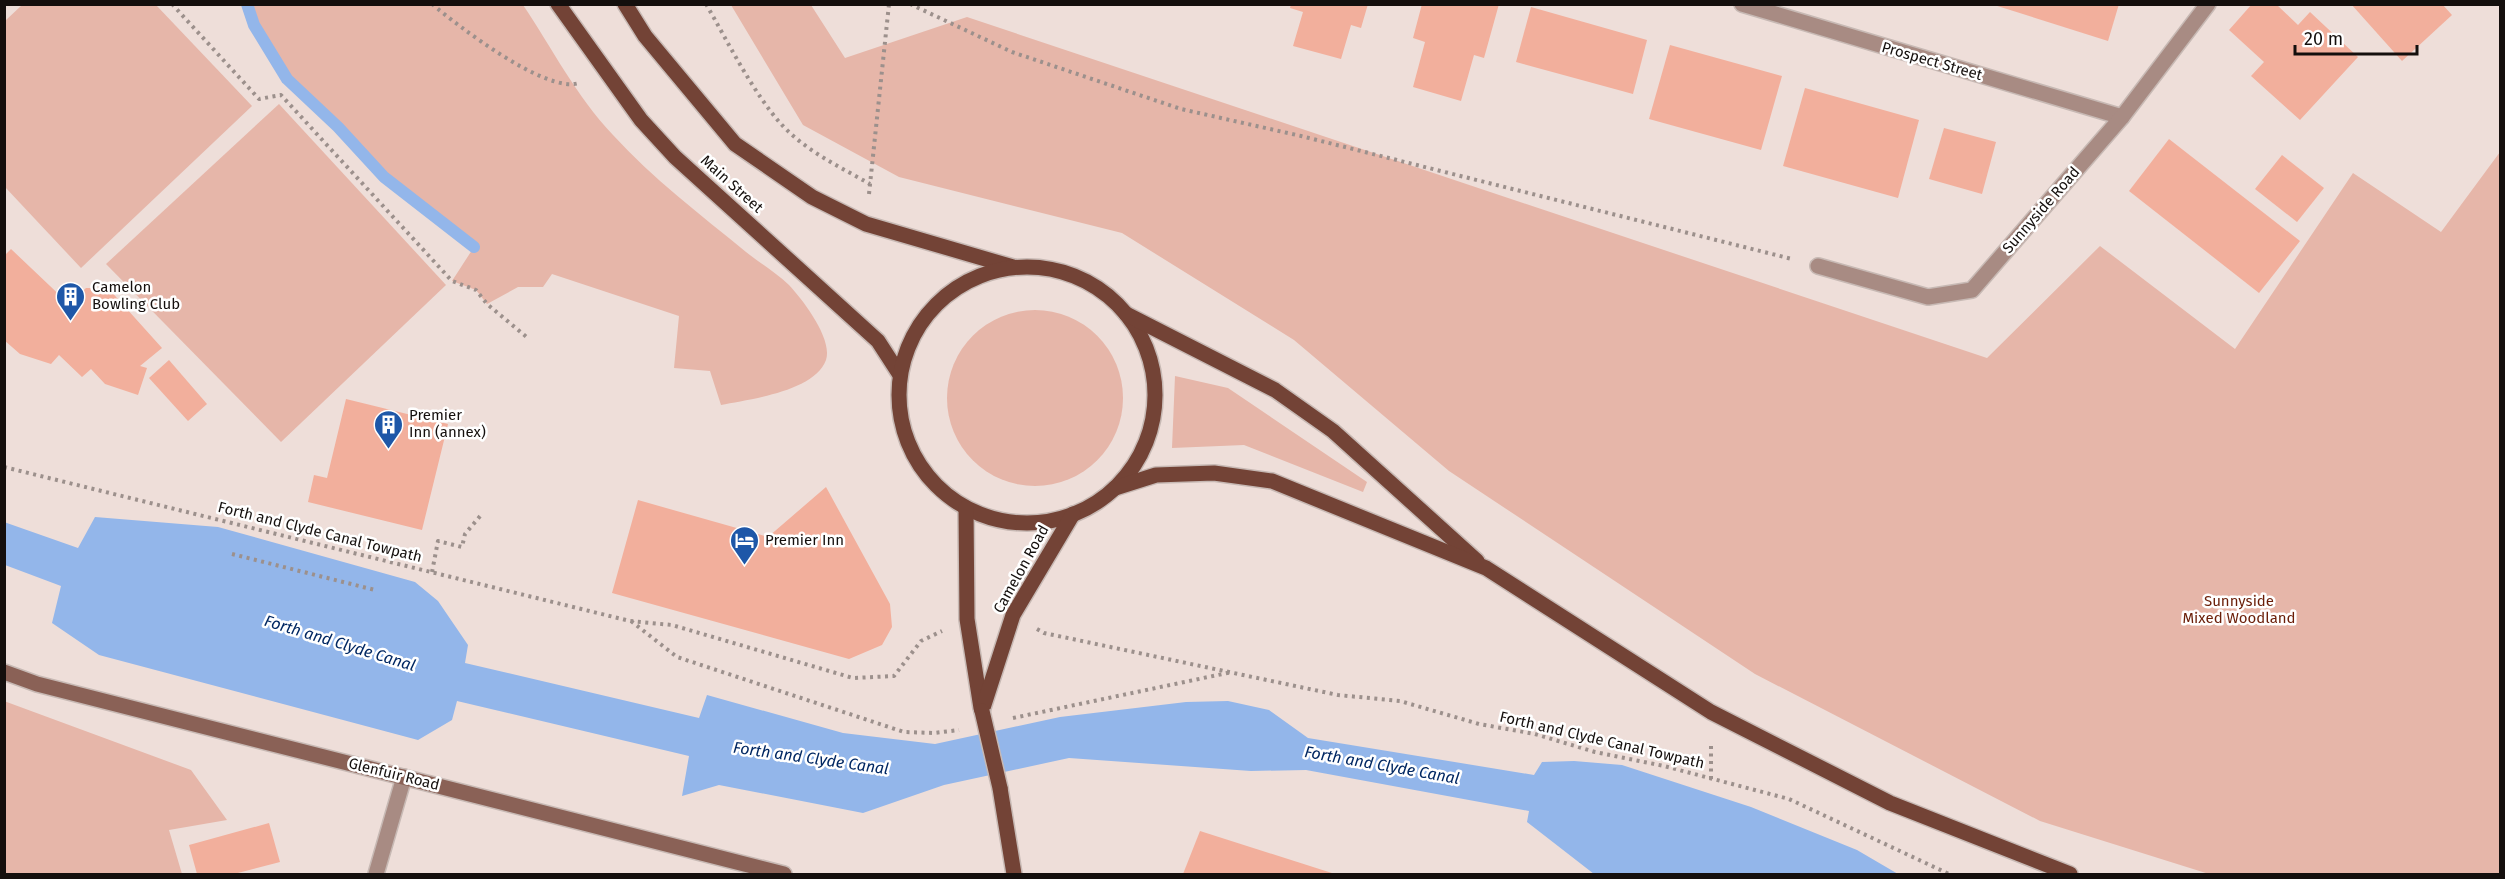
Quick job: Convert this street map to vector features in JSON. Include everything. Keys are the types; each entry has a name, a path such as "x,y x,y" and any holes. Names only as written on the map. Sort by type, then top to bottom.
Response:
{"main road":[{"name":"Main Street","path":"558,4 641,120 675,157 878,341 900,375"},
{"name":"Main Street","path":"625,4 645,36 735,144 812,197 866,224 1013,267"},
{"path":"1126,314 1148,351 1155,389 1149,436 1130,474 1099,503 1049,522 1011,523 966,508 939,490 913,457 900,417 896,392 913,335 938,302 972,278 1013,267 1055,269 1094,285 1126,314 1275,390 1333,431 1486,568 1711,712 1890,803 2070,874"},
{"path":"1115,488 1156,475 1203,473 1272,481 1486,568"},
{"path":"966,508 966,619 982,711 1000,788 1012,874"},
{"name":"Camelon Road","path":"982,711 1013,615 1073,514"},
{"name":"Glenfuir Road","path":"4,672 37,684 784,874"}],"street":[{"name":"Prospect Street","path":"1742,4 2122,117"},
{"name":"Sunnyside Road","path":"1818,266 1928,297 1972,290 2122,117 2208,4"},
{"path":"376,874 404,777"}],"path":[{"path":"172,4 260,99 281,95 452,281 476,290 487,304 529,339"},
{"path":"432,4 472,38 548,80 573,85 606,74"},
{"path":"706,4 747,73 782,125 809,149 870,184"},
{"path":"866,224 889,4"},
{"path":"910,4 1012,52 1181,109 1301,136 1818,266"},
{"name":"Forth and Clyde Canal Towpath","path":"4,467 630,621 672,625 852,678 894,676 921,642 966,619"},
{"path":"432,572 438,541 462,547 465,534 481,515"},
{"path":"232,554 375,590"},
{"name":"Forth and Clyde Canal Towpath","path":"1013,615 1044,633 1236,672 1338,696 1400,701 1479,724 1535,734 1594,752 1664,766 1789,799 1949,874"},
{"name":"Forth and Clyde Canal Towpath","path":"630,621 677,657"}],"green space":[{"path":"22,5 156,5 252,106 81,268 5,187 5,21"},
{"path":"247,5 523,5 587,104 613,135 677,196 795,292 821,331 827,351 826,360 819,371 795,387 763,397 721,405 710,371 674,368 679,316 552,274 543,287 518,287 487,304 476,290 452,281 474,247 384,177 338,127 287,79 254,25"},
{"name":"Sunnyside Mixed Woodland","path":"731,5 811,5 845,58 967,17 1987,358 2100,246 2235,349 2353,173 2441,232 2500,152 2500,874 2209,874 2040,821 1755,674 1449,471 1294,340 1122,233 899,177 803,125"},
{"path":"279,104 446,285 281,442 106,264"},
{"path":"1035,310 1069,317 1084,325 1097,336 1108,349 1116,364 1123,398 1116,432 1108,447 1097,460 1084,471 1069,479 1035,486 1001,479 986,471 973,460 962,447 954,432 947,398 954,364 962,349 973,336 986,325 1001,317"},
{"path":"1175,376 1228,388 1367,482 1363,492 1244,445 1172,448"},
{"path":"4,701 191,770 227,820 169,830 182,874 5,874"}],"water":[{"name":"Forth and Clyde Canal","path":"95,517 218,527 415,582 438,601 468,645 465,663 699,718 707,695 843,733 935,744 1060,717 1186,702 1228,701 1269,710 1308,738 1534,775 1542,762 1574,761 1622,765 1751,807 1857,850 1898,874 1594,874 1527,822 1529,811 1306,770 1251,771 1069,758 944,785 863,813 719,785 682,796 689,756 457,701 452,720 418,740 99,655 52,623 61,586 5,565 4,522 78,548"}],"building":[{"path":"1291,4 1368,4 1361,28 1351,25 1341,59 1293,46 1303,12 1290,8"},
{"path":"1422,4 1499,4 1484,58 1474,55 1461,101 1413,87 1425,42 1413,38"},
{"path":"1991,4 2119,4 2108,41"},
{"path":"2252,4 2276,4 2298,25 2310,12 2358,57 2300,120 2251,76 2264,62 2229,30"},
{"path":"2351,4 2442,4 2452,15 2402,61"},
{"path":"1531,7 1647,40 1633,94 1516,62"},
{"path":"1670,45 1782,76 1761,150 1649,119"},
{"path":"1805,88 1919,120 1898,198 1783,166"},
{"path":"1944,128 1996,142 1982,194 1929,179"},
{"path":"2169,139 2300,241 2259,293 2129,191"},
{"path":"2282,155 2324,188 2297,222 2255,189"},
{"name":"Camelon Bowling Club","path":"11,249 69,304 86,288 108,288 162,348 140,366 147,368 138,395 105,384 91,369 82,377 59,355 51,364 20,354 4,340 4,256"},
{"path":"169,360 207,404 188,421 149,378"},
{"name":"Premier Inn (annex)","path":"346,399 448,424 422,530 308,502 314,475 327,478"},
{"name":"Premier Inn","path":"826,487 890,604 892,627 882,645 849,659 612,593 638,500 768,537"},
{"path":"269,823 280,862 234,874 197,874 189,845"},
{"path":"1200,831 1335,874 1183,874"}],"waterway":[{"path":"247,4 254,25 287,79 338,127 384,177 474,247"}],"place":[{"name":"Camelon Bowling Club","path":"71,322"},
{"name":"Premier Inn (annex)","path":"388,450"},
{"name":"Premier Inn","path":"744,566"}]}
